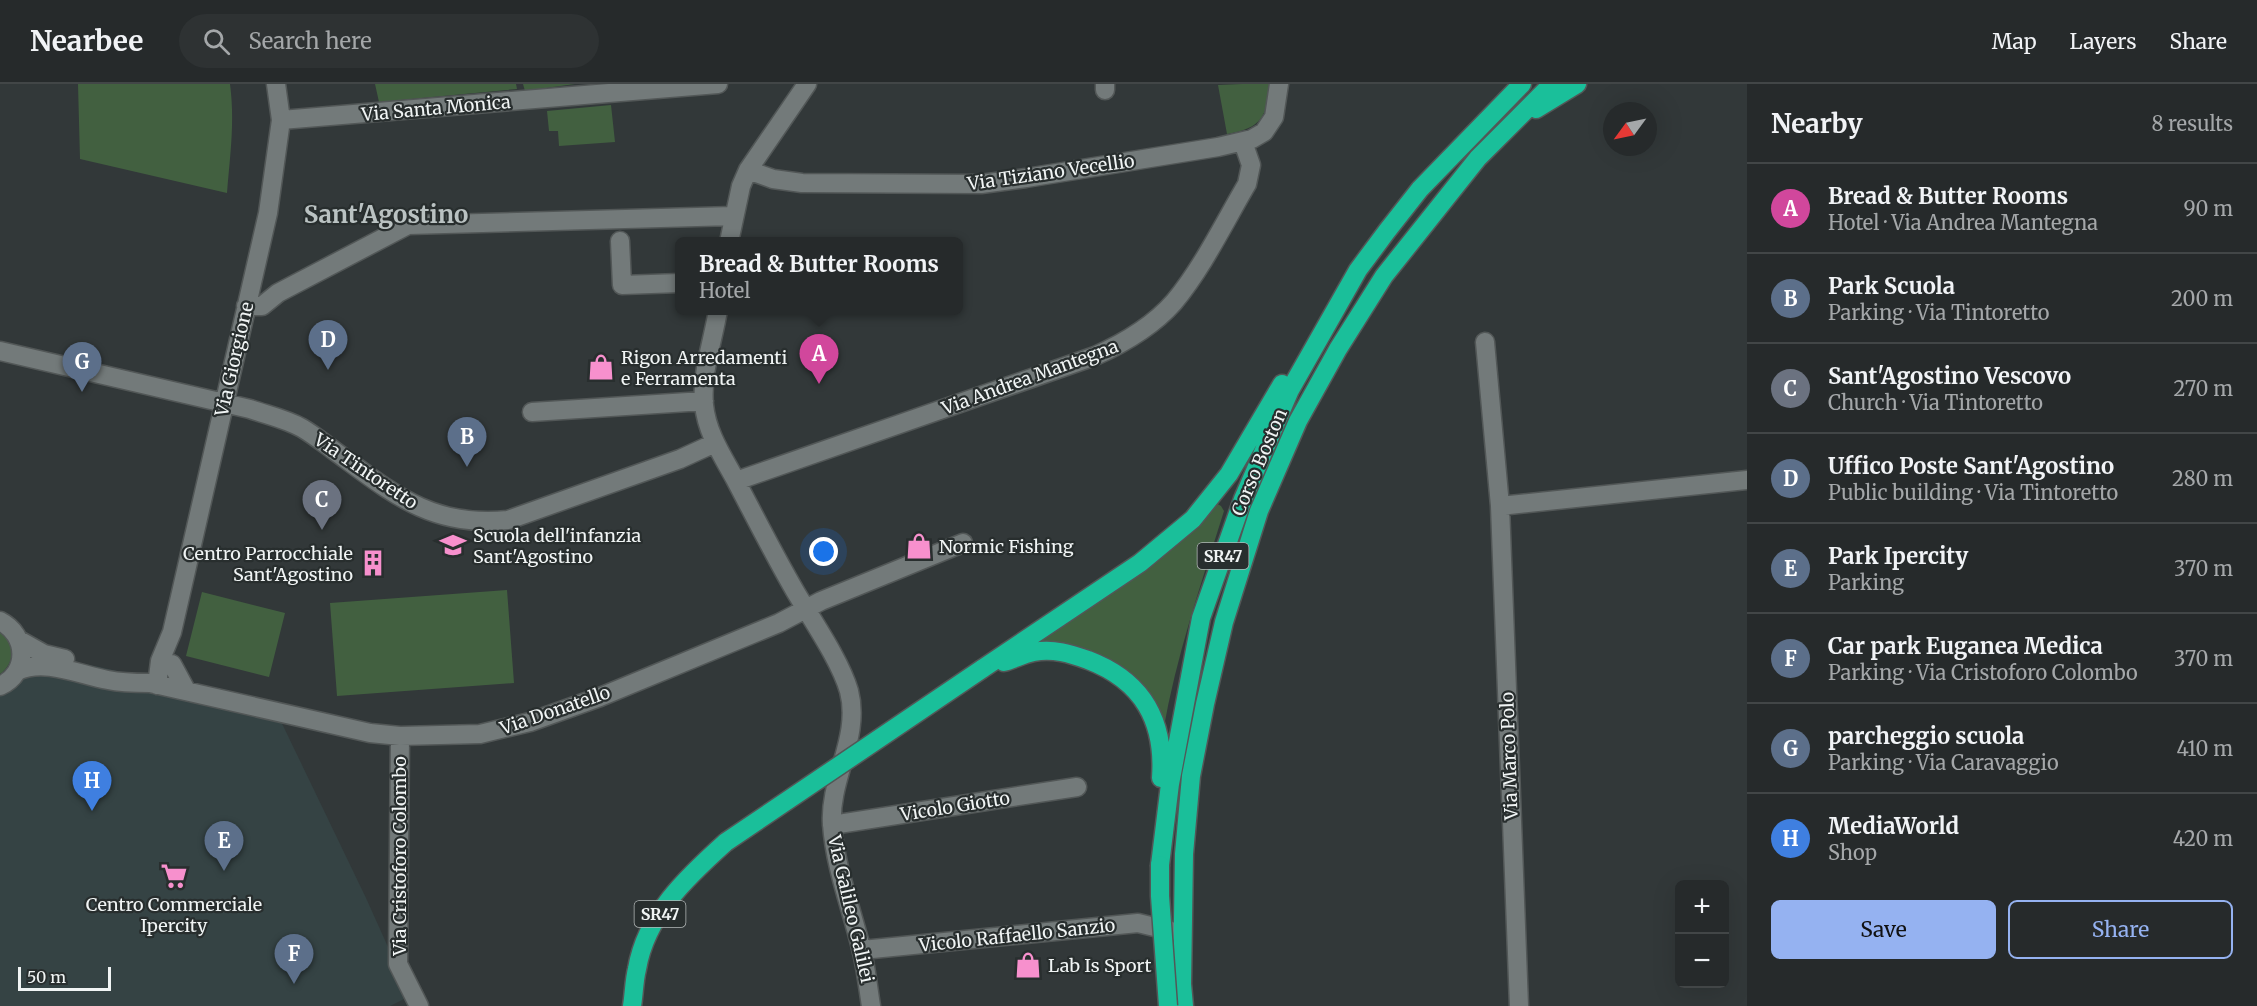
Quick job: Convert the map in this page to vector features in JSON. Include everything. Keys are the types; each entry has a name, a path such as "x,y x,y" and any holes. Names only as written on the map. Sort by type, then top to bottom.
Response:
{"highway":[{"name":"Corso Boston","path":"1168,1006 1160,865 1170,784 1201,618 1243,499 1290,390 1358,270 1420,189 1522,84"},
{"name":"Corso Boston","path":"1184,1006 1182,984 1184,854 1191,776 1224,622 1259,511 1298,420 1338,349 1384,276 1439,206 1509,125 1552,84"},
{"path":"1509,125 1577,84"},
{"name":"SR47","path":"632,1006 637,968 644,944 656,921 670,897 726,842 1140,563 1193,519 1229,474 1320,321 1358,270"},
{"name":"SR47","path":"982,669 1035,652 1065,652 1107,668 1140,693 1158,730 1162,755 1156,820 1160,865"}],"street":[{"name":"Via Giorgione","path":"152,683 166,663 171,632 268,213 281,120 276,84"},
{"name":"Via Santa Monica","path":"281,120 590,90 718,84"},
{"name":"Via Tiziano Vecellio","path":"748,170 773,179 802,183 981,184 1026,178 1243,142 1259,136 1274,117 1279,84"},
{"path":"730,237 741,186 748,170 803,85"},
{"name":"Via Andrea Mantegna","path":"736,481 1095,356 1134,336 1156,319 1183,291 1247,184 1251,165 1243,142"},
{"path":"246,306 262,306 278,293 408,225 733,216"},
{"path":"620,241 622,285 675,283"},
{"name":"Via Galileo Galilei","path":"717,315 706,376 704,401 707,422 715,443 839,668 848,688 852,705 848,741 832,800 832,825 841,874 862,950 871,1006"},
{"name":"Via Marco Polo","path":"1485,342 1500,506 1519,1006"},
{"name":"Via Tintoretto","path":"0,351 279,418 303,429 402,499 433,514 463,520 484,522 508,520 680,459 715,443"},
{"path":"532,412 704,401"},
{"path":"1500,506 1747,480"},
{"path":"806,609 963,543"},
{"name":"Via Donatello","path":"17,671 28,666 44,666 118,682 152,683 345,729 400,736 480,734 530,722 600,697 779,623 806,609"},
{"name":"Via Donatello","path":"0,621 14,631 19,640 44,654 122,671 152,683"},
{"path":"0,686 12,678 17,671 21,661 19,640"},
{"path":"152,683 166,663 186,690"},
{"name":"Via Cristoforo Colombo","path":"400,736 398,964 419,1006"},
{"name":"Vicolo Giotto","path":"832,825 1077,787"},
{"name":"Vicolo Raffaello Sanzio","path":"862,950 1138,923 1171,931"}],"shaded area":[{"path":"26,652 100,667 275,709 366,898 410,996 390,1006 0,1006 0,684"}],"green space":[{"path":"78,84 230,84 232,125 227,193 80,159"},
{"path":"375,84 516,84 517,89 379,102"},
{"path":"523,84 575,84 525,91"},
{"path":"1271,84 1267,105 1255,124 1227,134 1218,85"},
{"path":"611,105 615,142 559,146 558,131 549,131 547,111"},
{"path":"1214,502 1224,511 1182,648 1163,732 1143,692 1111,661 1065,651 985,667"},
{"path":"507,590 514,683 337,696 330,603"},
{"path":"202,592 285,613 269,677 186,656"},
{"path":"0,632 9,642 12,653 9,664 0,674"}],"place":[{"name":"Rigon Arredamenti e Ferramenta","path":"601,367"},
{"name":"Uffico Poste Sant'Agostino","path":"328,370"},
{"name":"Bread & Butter Rooms","path":"819,384"},
{"name":"parcheggio scuola","path":"82,392"},
{"name":"Park Scuola","path":"467,467"},
{"name":"Sant'Agostino Vescovo","path":"322,530"},
{"name":"Scuola dell'infanzia Sant'Agostino","path":"453,545"},
{"name":"Normic Fishing","path":"919,546"},
{"name":"Centro Parrocchiale Sant'Agostino","path":"373,563"},
{"name":"MediaWorld","path":"92,811"},
{"name":"Park Ipercity","path":"224,871"},
{"name":"Centro Commerciale Ipercity","path":"174,876"},
{"name":"Lab Is Sport","path":"1028,965"},
{"name":"Car park Euganea Medica","path":"294,984"}],"district":[{"name":"Sant'Agostino","path":"386,214"}]}
